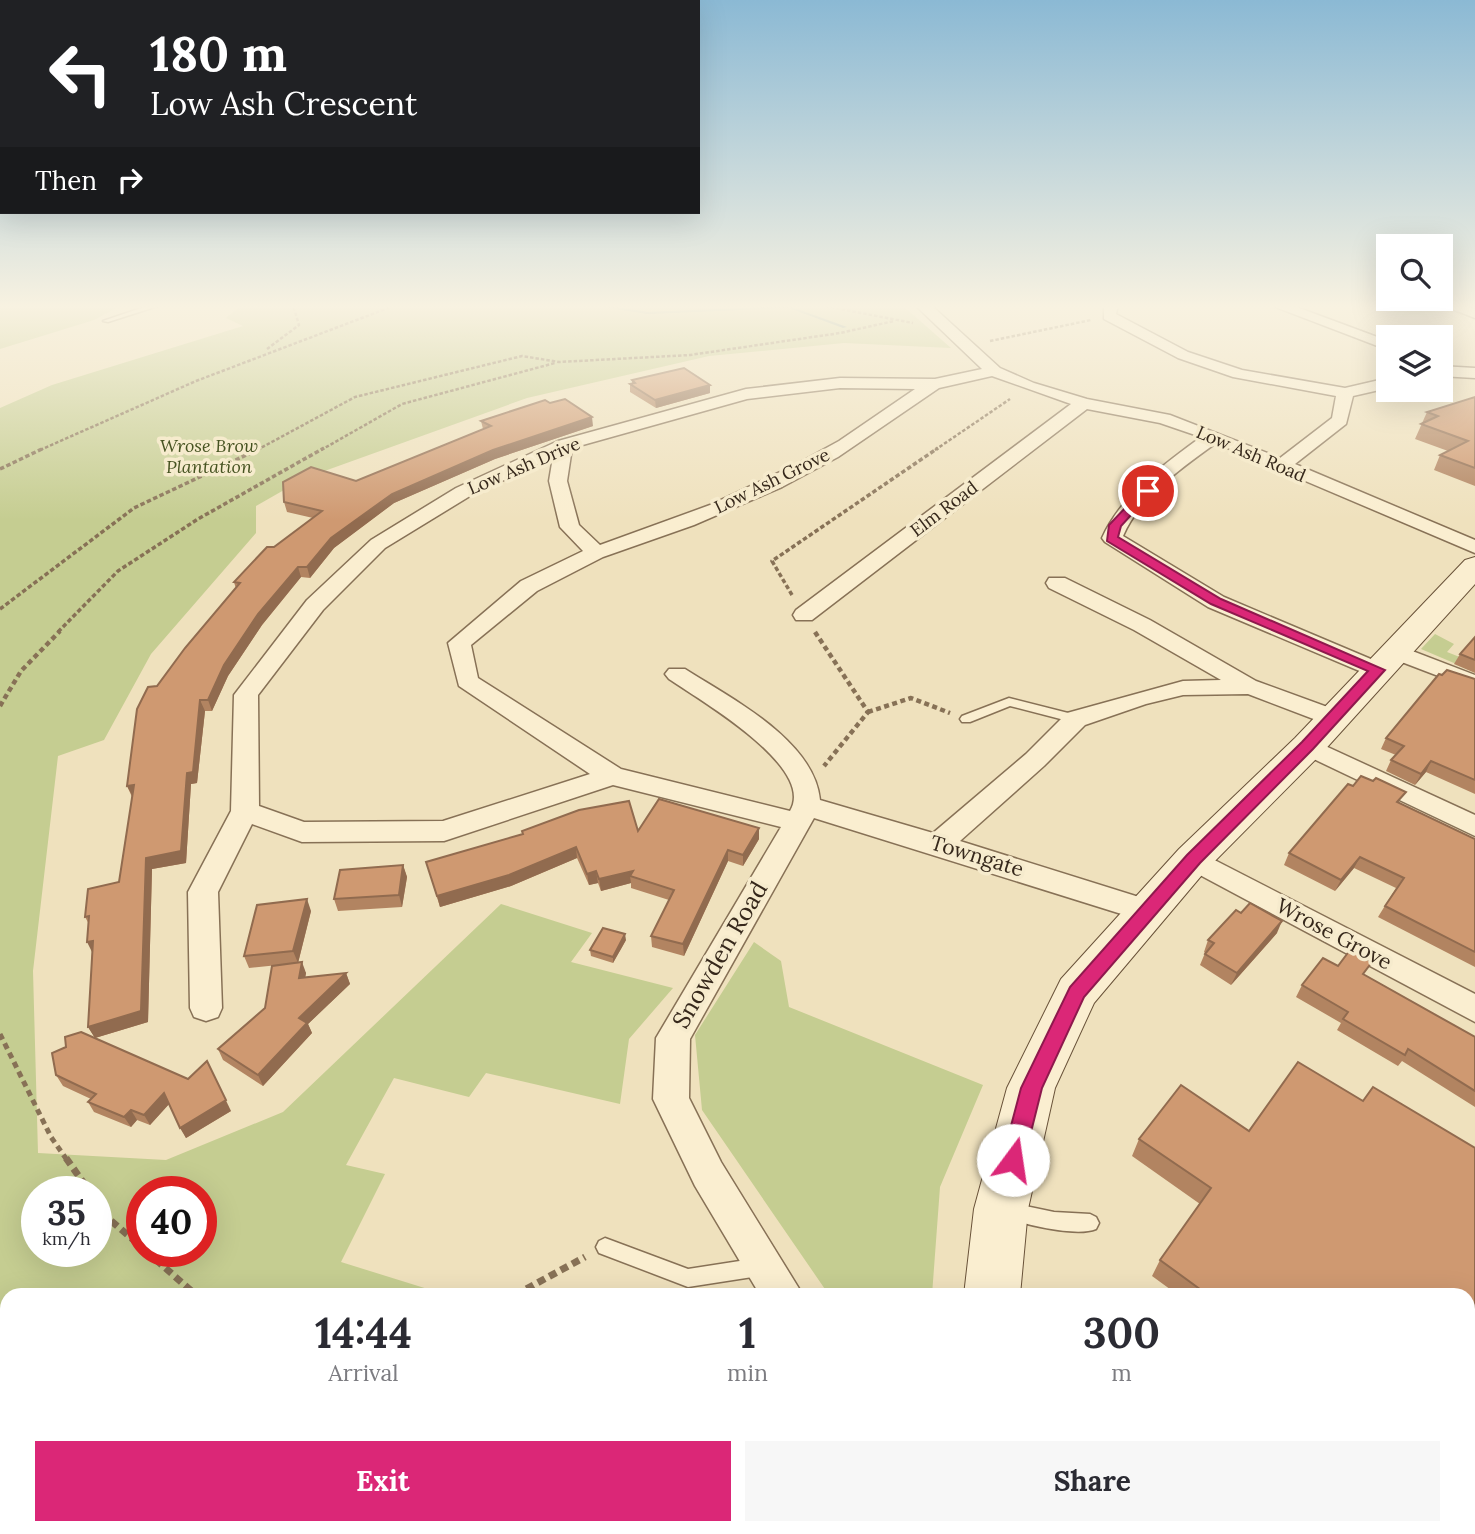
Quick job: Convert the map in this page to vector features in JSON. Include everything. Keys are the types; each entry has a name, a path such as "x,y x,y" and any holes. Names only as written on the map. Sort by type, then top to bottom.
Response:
{"street":[{"name":"Low Ash Drive","path":"206,1007 203,892 245,811 246,695 315,605 378,544 463,492 564,445 746,394 840,383 935,384 969,377"},
{"name":"Low Ash Road","path":"1007,377 1084,403 1164,419 1214,436 1281,466 1471,570"},
{"path":"1253,377 1345,393 1376,386"},
{"name":"Low Ash Grove","path":"596,553 662,531 732,503 833,452 935,384"},
{"path":"1281,466 1340,420 1345,393"},
{"name":"Elm Road","path":"804,615 1084,403"},
{"path":"1214,436 1164,473 1115,525 1112,538 1216,602 1386,661 1475,683"},
{"path":"564,445 558,481 570,527 596,553 529,586 458,643 467,681 612,776 802,814 804,780 793,760 734,713 677,674"},
{"path":"993,1288 1000,1209 1031,1088 1077,992 1194,859 1320,732 1471,570"},
{"path":"1057,583 1142,625 1251,687 1475,827"},
{"path":"938,844 1035,761 1076,719 1183,688 1251,687"},
{"path":"245,811 302,832 444,831 612,776"},
{"name":"Towngate","path":"802,814 938,844 1146,911"},
{"name":"Snowden Road","path":"779,1288 708,1174 671,1099 673,1038 802,814"},
{"name":"Wrose Grove","path":"1194,859 1475,1009"}],"lane":[{"path":"966,719 1009,702 1076,719"},
{"path":"1000,1209 1054,1221 1090,1223"},
{"path":"605,1247 688,1279 765,1266"}],"path":[{"path":"0,468 66,436 206,377"},
{"path":"0,609 134,508 259,449 355,397 438,377"},
{"path":"0,706 21,671 118,571 198,519 402,404 504,377"},
{"path":"868,712 911,698 966,719"},
{"path":"0,1034 51,1137 79,1176"},
{"path":"112,1222 126,1234"},
{"path":"528,1288 605,1247"},
{"path":"164,1267 188,1288"}],"green space":[{"name":"Wrose Brow Plantation","path":"79,377 620,377 527,398 305,478 256,506 256,533 151,654 104,740 58,756 33,971 38,1153 166,1160 283,1112 501,904 592,933 571,962 673,988 629,1039 620,1104 486,1073 469,1097 394,1078 346,1165 385,1174 341,1262 425,1288 0,1288 0,408 52,385"},
{"path":"1435,634 1454,644 1447,652 1475,663 1475,672 1421,649"},
{"path":"754,942 781,961 789,1007 983,1085 940,1187 933,1288 824,1288 702,1110 695,1035"}],"building":[{"path":"647,377 697,377 710,385 655,400 630,384 635,383 632,380"},
{"path":"1475,397 1475,468 1440,455 1468,441 1421,424 1438,416 1427,412"},
{"path":"565,399 592,417 493,450 392,494 331,538 307,567 298,567 258,614 224,665 208,700 200,700 193,772 187,773 181,851 146,858 141,1011 88,1027 93,941 87,942 89,916 85,917 88,889 119,882 134,785 127,786 137,709 148,687 157,686 240,583 234,582 267,547 274,547 322,511 284,502 283,482 311,467 356,481 491,426 481,421 545,400 550,403"},
{"path":"1475,637 1475,660 1460,654"},
{"path":"1447,670 1475,679 1475,780 1431,761 1421,774 1391,760 1404,746 1386,738 1439,674 1442,675"},
{"path":"1361,776 1373,781 1376,778 1406,792 1397,802 1475,839 1475,952 1385,906 1404,878 1360,857 1341,880 1289,853 1348,784 1353,786"},
{"path":"659,799 759,828 743,855 728,850 683,944 651,936 674,890 630,876 633,871 599,879 596,871 587,874 576,847 509,875 437,896 426,862 523,834 522,831 579,810 629,801 638,831"},
{"path":"403,865 399,895 334,899 340,870"},
{"path":"307,899 293,951 244,956 257,905"},
{"path":"1250,903 1282,921 1237,973 1205,954 1214,943 1208,940 1236,910 1241,913"},
{"path":"603,928 625,934 613,957 590,950"},
{"path":"1350,950 1372,962 1363,974 1475,1037 1475,1091 1408,1049 1405,1055 1343,1019 1348,1012 1302,985 1323,958 1338,966"},
{"path":"302,962 299,978 346,973 299,1018 307,1023 258,1075 218,1049 265,1008 272,966"},
{"path":"81,1032 188,1079 207,1061 226,1100 180,1128 164,1093 144,1115 131,1110 124,1117 88,1102 96,1094 56,1075 52,1053 66,1047 65,1037"},
{"path":"1298,1062 1363,1101 1373,1087 1475,1148 1475,1288 1198,1288 1160,1260 1211,1188 1139,1139 1181,1085 1249,1131"}],"route":[{"path":"1013,1160 1031,1088 1077,992 1194,859 1308,746 1377,670 1216,602 1132,553 1112,538 1115,525 1148,491"}]}
